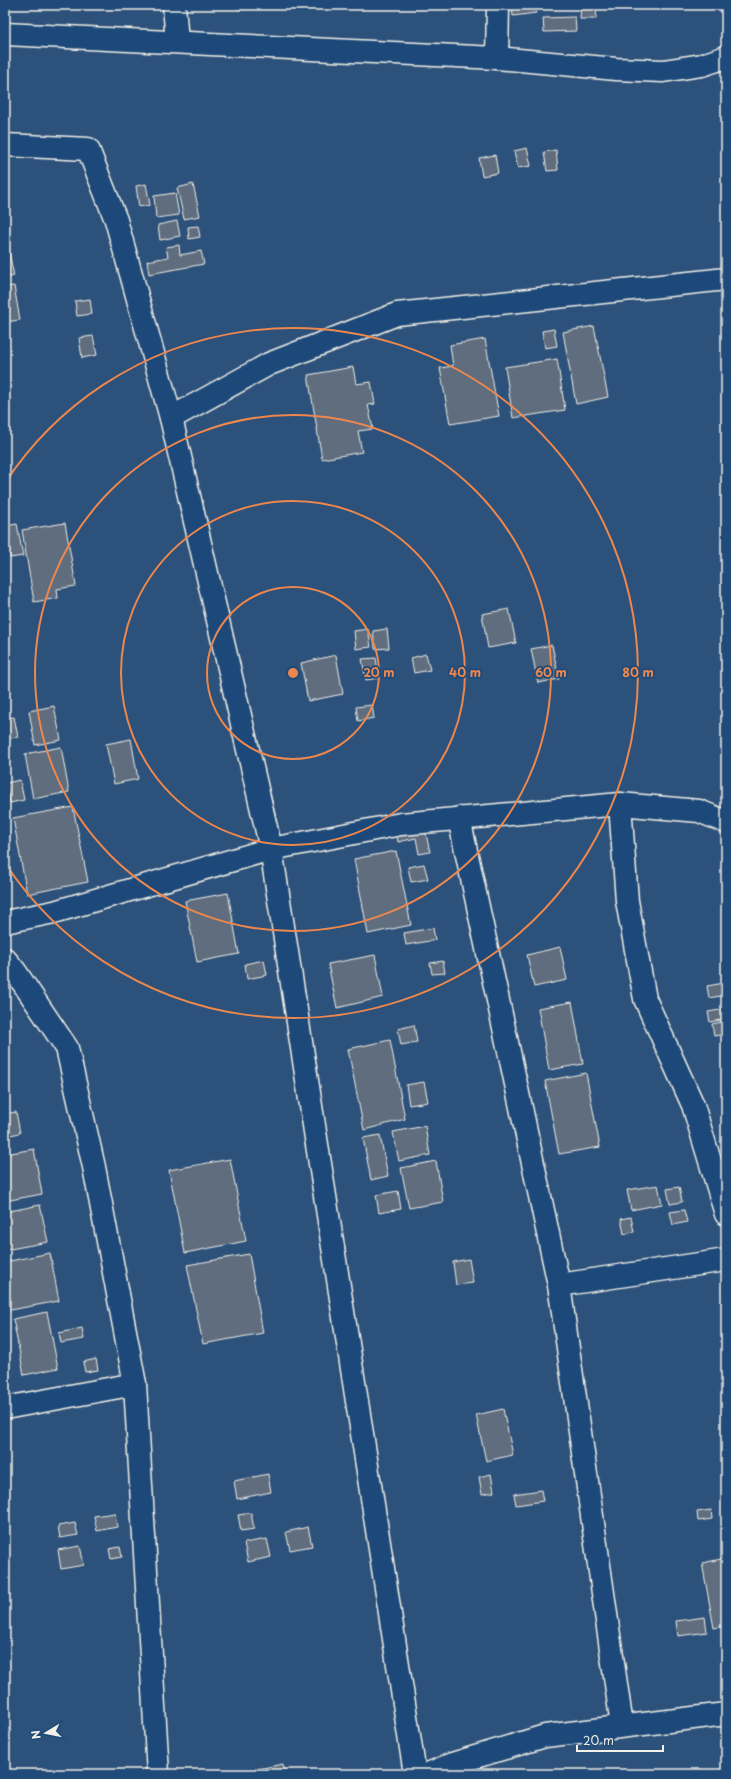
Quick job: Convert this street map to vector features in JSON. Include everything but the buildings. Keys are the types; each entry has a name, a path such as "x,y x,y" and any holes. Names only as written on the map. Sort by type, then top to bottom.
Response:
{"street":[{"path":"174,5 177,42"},
{"path":"497,58 498,5"},
{"path":"5,34 497,58 616,70 663,71 702,65 726,57"},
{"path":"5,145 88,148 116,220 171,418 272,849 415,1774"},
{"path":"171,418 269,364 397,314 726,278"},
{"path":"5,922 54,912 272,849 401,824 620,804 699,811 726,822"},
{"path":"620,804 627,901 645,999 693,1105 726,1214"},
{"path":"459,818 559,1285 622,1726"},
{"path":"5,959 15,971 67,1048 94,1167 135,1384 158,1774"},
{"path":"559,1285 726,1260"},
{"path":"5,1408 135,1384"},
{"path":"428,1774 452,1764 545,1736 726,1714"}]}
